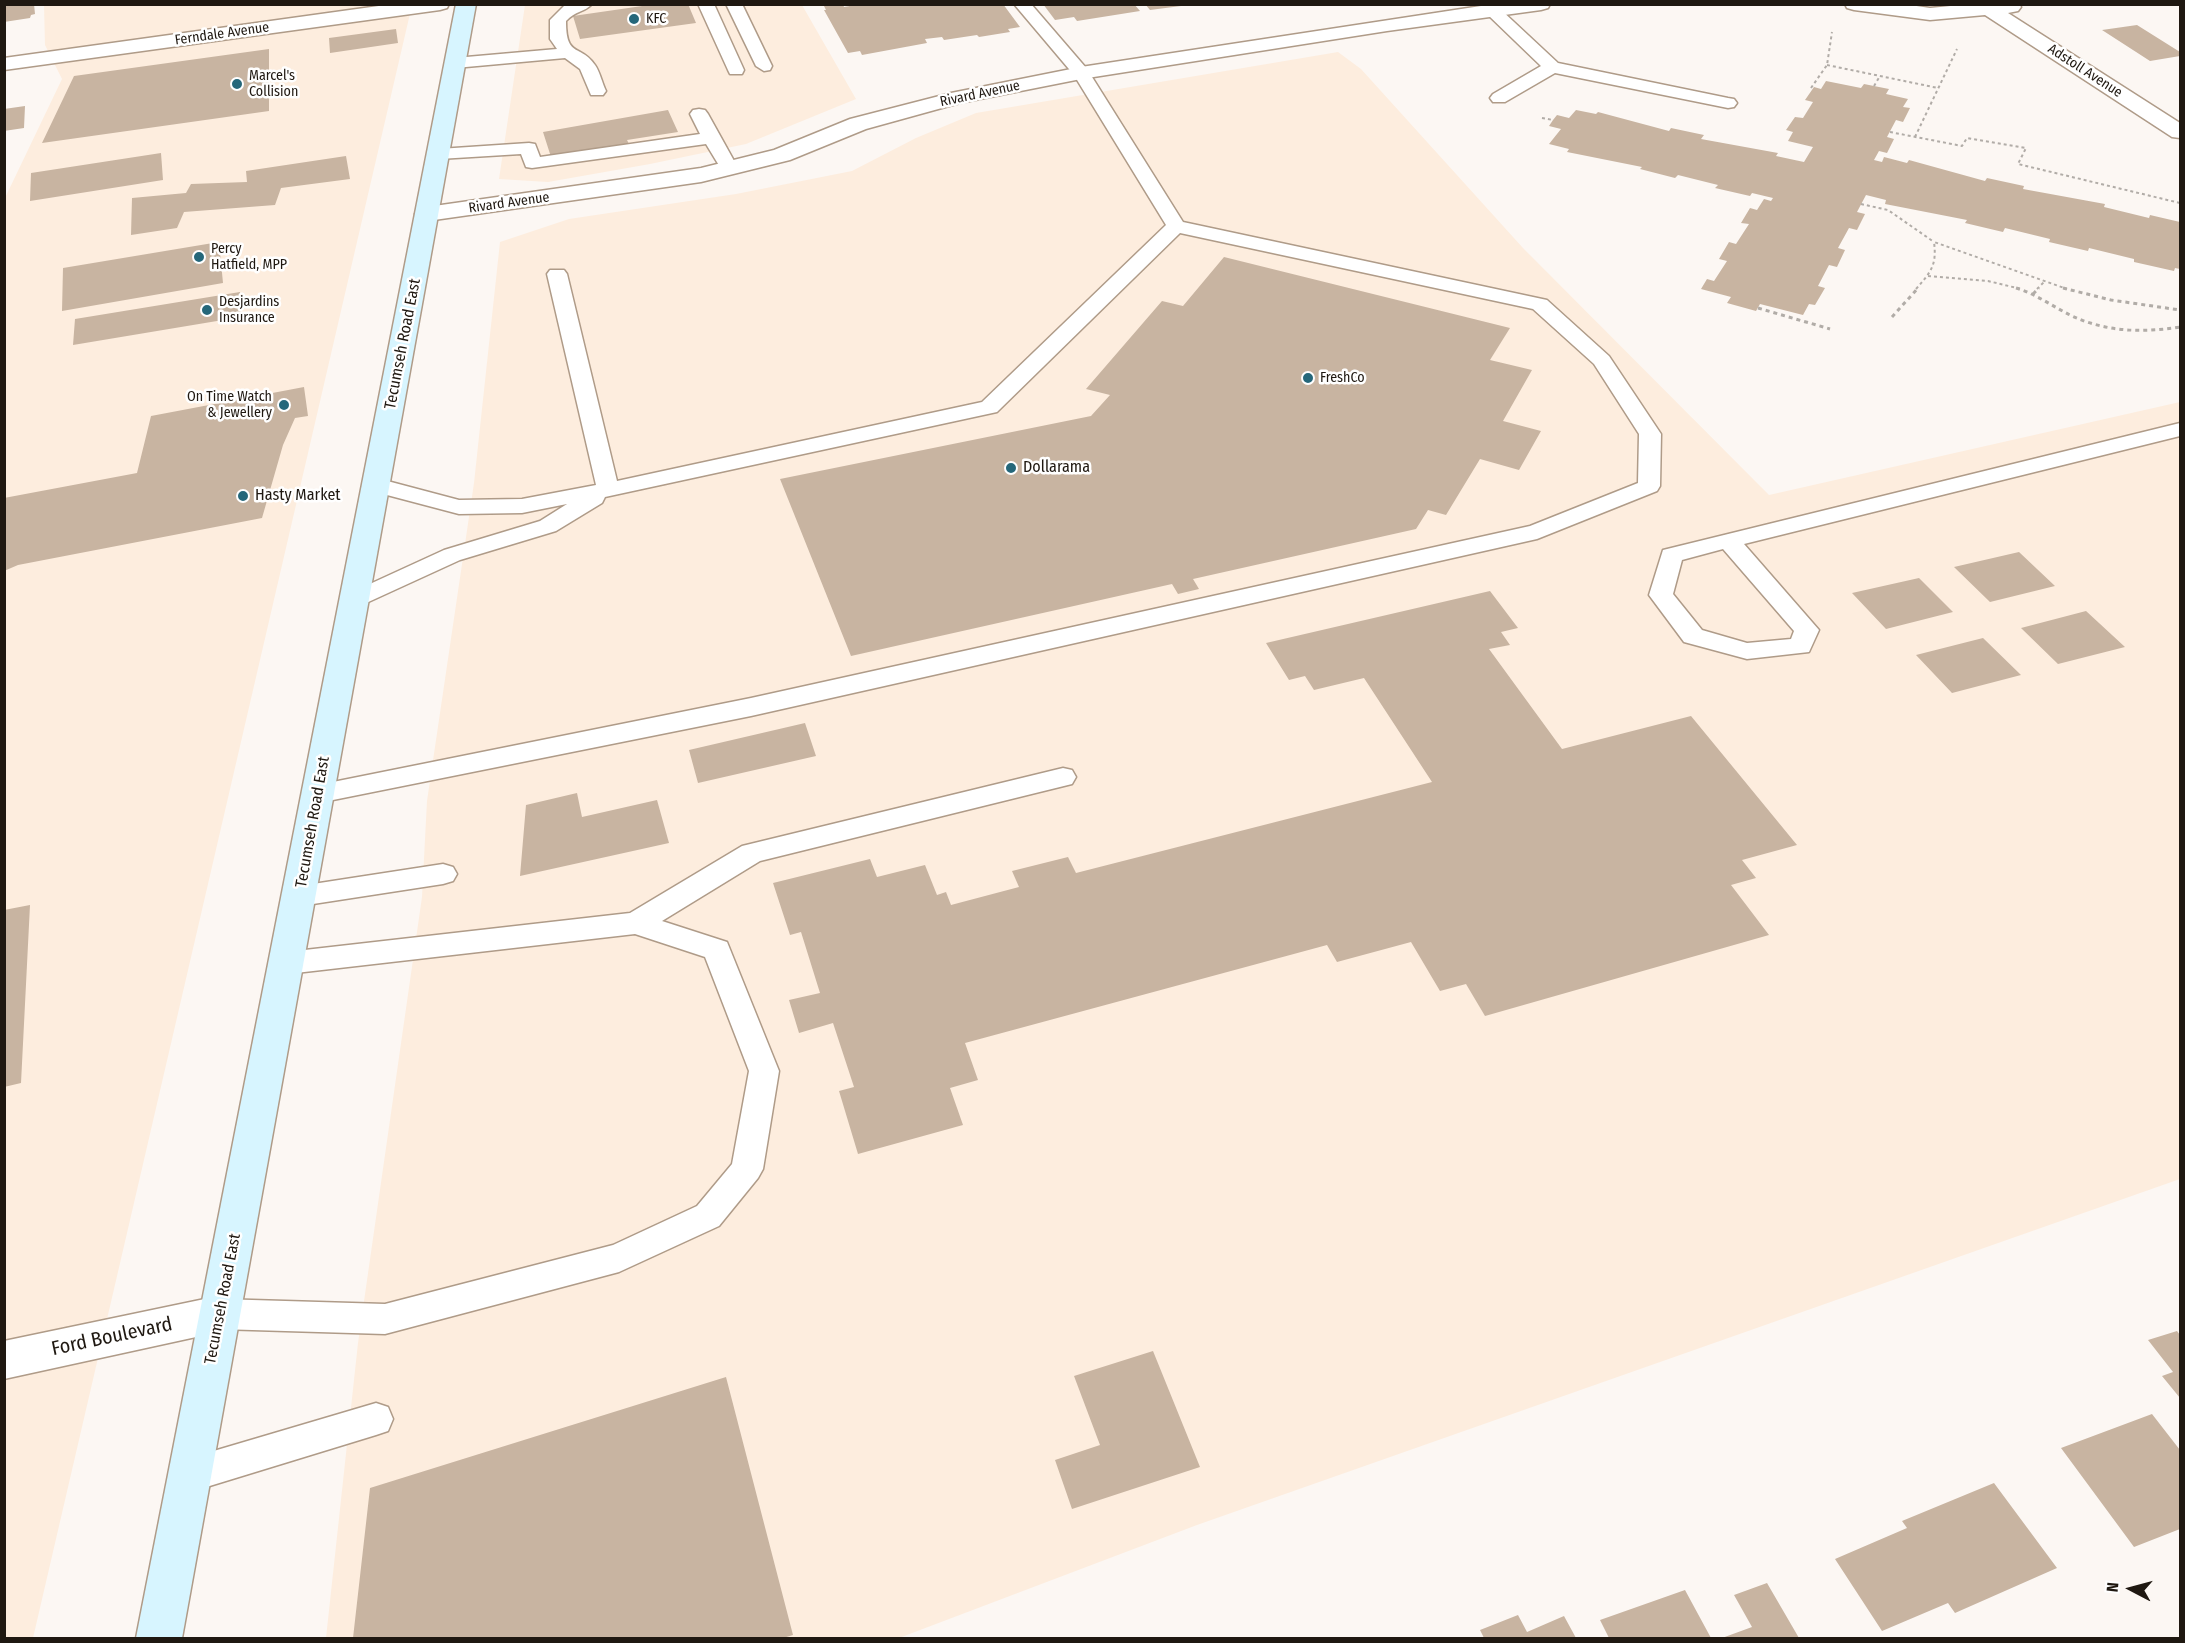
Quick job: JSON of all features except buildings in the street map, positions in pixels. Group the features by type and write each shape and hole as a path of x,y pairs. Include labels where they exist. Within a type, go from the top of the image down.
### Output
{"main road":[{"name":"Tecumseh Road East","path":"159,1638 466,4"}],"street":[{"name":"Ferndale Avenue","path":"4,64 440,4"},
{"name":"Rivard Avenue","path":"427,214 701,175 782,155 858,124 958,97 1081,73 1541,4"},
{"path":"1854,4 1930,14 1990,10 2024,4"},
{"name":"Adstoll Avenue","path":"1990,10 2181,132"},
{"name":"Ford Boulevard","path":"4,1360 219,1314"}],"lane":[{"path":"585,4 568,9 558,20 558,39 568,53 587,66 597,91"},
{"path":"706,4 736,70"},
{"path":"734,4 764,66"},
{"path":"318,795 751,707 1537,532 1650,486 1650,434 1602,360 1540,304 1176,226 1081,73 1022,4"},
{"path":"1493,11 1552,67 1728,103"},
{"path":"455,63 568,53"},
{"path":"1499,98 1552,67"},
{"path":"699,114 729,168"},
{"path":"439,154 529,148 532,164 711,138"},
{"path":"602,155 608,189"},
{"path":"376,485 459,507 522,506 608,490 989,407 1176,226"},
{"path":"557,274 608,490"},
{"path":"1728,540 1807,630 1800,646 1747,651 1693,636 1661,595 1671,555 1728,540 2181,430"},
{"path":"356,599 453,555 548,526 608,490"},
{"path":"287,963 636,923 752,853 1063,777"},
{"path":"300,896 444,874"},
{"path":"219,1314 385,1319 619,1258 708,1216 747,1169 764,1071 717,950 636,923"},
{"path":"190,1475 376,1419"}],"path":[{"path":"1811,88 1827,65 1833,22"},
{"path":"1915,137 1958,45"},
{"path":"1827,65 1938,88"},
{"path":"1874,86 1880,76"},
{"path":"1890,132 1962,146 1967,138 2026,148 2018,164 2181,203"},
{"path":"1862,204 1888,210 1934,242 2044,282 2111,300 2181,310"},
{"path":"1892,316 1928,276 1936,260 1934,242"},
{"path":"1928,276 1989,280 2033,294 2094,325 2117,330 2144,332 2181,327"},
{"path":"2033,294 2044,282"},
{"path":"1758,308 1830,329"}],"shaded area":[{"path":"44,5 412,5 33,1638 4,1638 4,200 62,79 45,45"},
{"path":"525,5 802,5 856,99 746,144 548,182 499,179"},
{"path":"1338,52 1361,69 1523,248 1769,495 2180,402 2180,1179 1197,1525 899,1638 326,1638 358,1343 422,897 427,801 474,483 500,242 569,219 736,194 852,171 916,138 976,113"}],"place":[{"name":"KFC","path":"634,19"},
{"name":"Marcel's Collision","path":"237,84"},
{"name":"Percy Hatfield, MPP","path":"199,257"},
{"name":"Desjardins Insurance","path":"207,310"},
{"name":"FreshCo","path":"1308,378"},
{"name":"On Time Watch & Jewellery","path":"284,405"},
{"name":"Dollarama","path":"1011,468"},
{"name":"Hasty Market","path":"243,496"}]}
